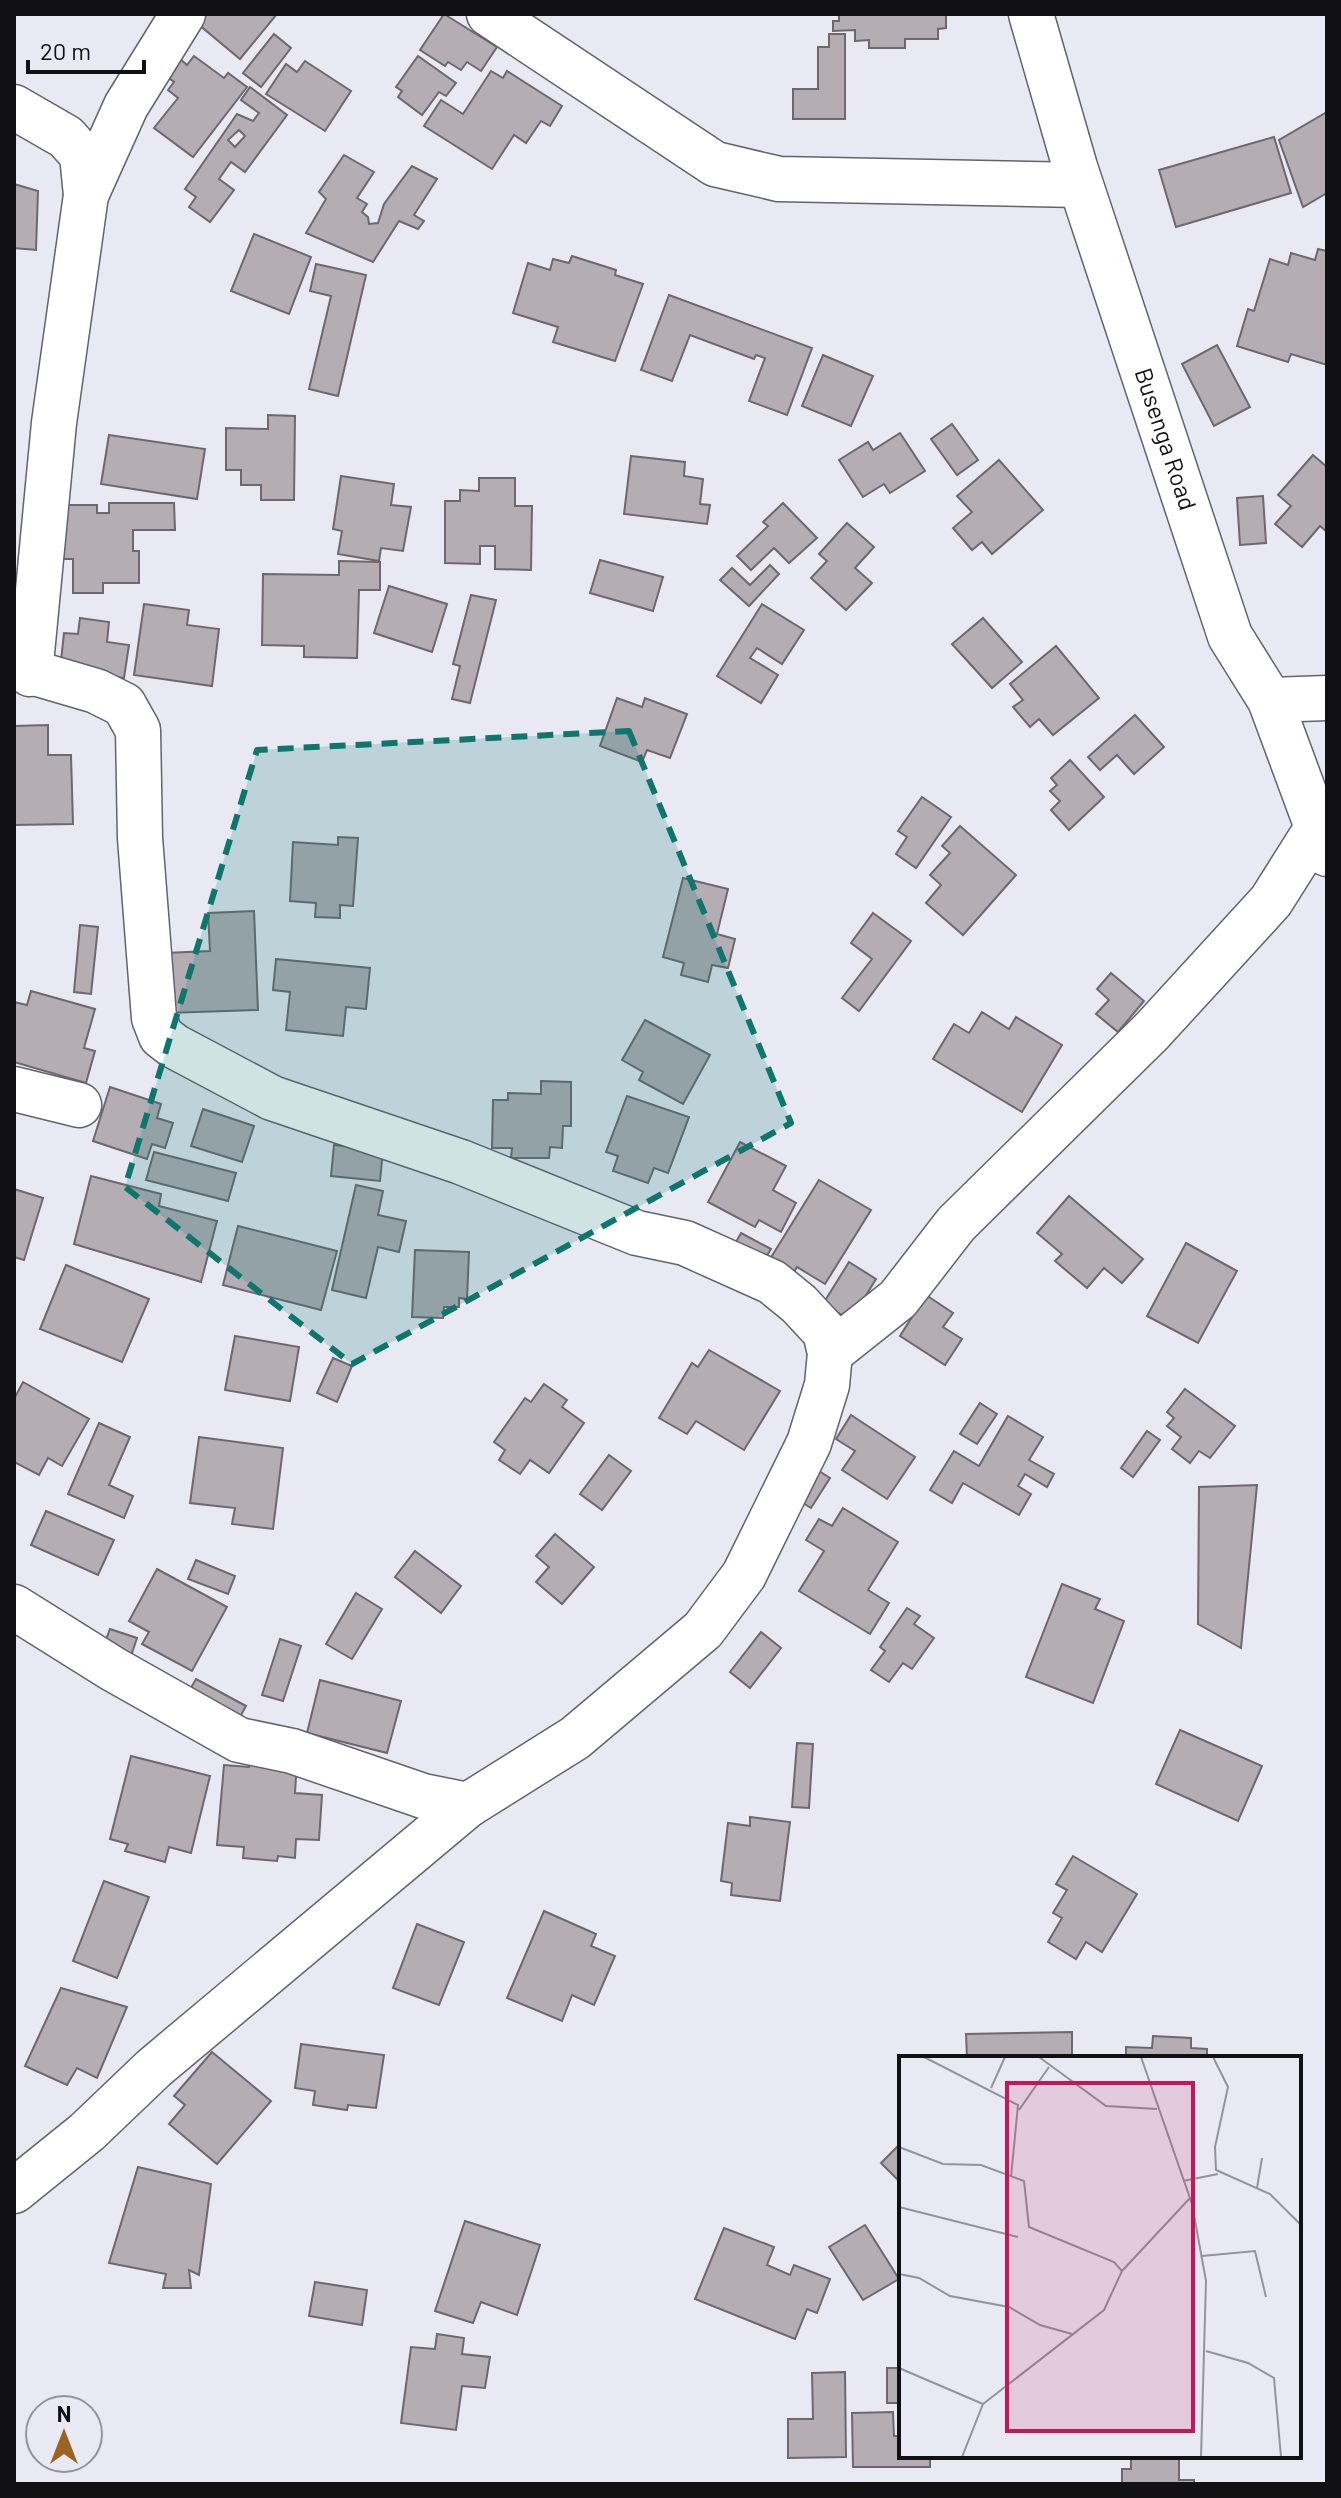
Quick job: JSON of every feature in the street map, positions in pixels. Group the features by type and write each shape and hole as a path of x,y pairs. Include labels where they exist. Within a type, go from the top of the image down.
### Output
{"street":[{"path":"86,195 126,106 183,14"},
{"path":"489,14 715,164 779,179 1080,185"},
{"name":"Busenga Road","path":"1031,14 1080,185 1230,636 1270,700 1322,841"},
{"path":"14,107 66,137 82,155 86,195 22,670 96,691 124,705 138,730 140,838 154,1018 161,1036 272,1098 461,1162 637,1233 685,1243 772,1282 799,1304 825,1332 830,1353 827,1385 809,1443 744,1575 703,1630 575,1738 468,1805 166,2057 87,2132 14,2191"},
{"path":"1270,700 1327,698"},
{"path":"830,1353 898,1299 956,1224 1180,1000 1322,841"},
{"path":"14,1089 79,1105"},
{"path":"14,1607 113,1669 239,1740 292,1751 423,1796 468,1805"}],"highlighted area":[{"path":"629,731 791,1123 352,1364 125,1187 257,750"}],"building":[{"path":"200,14 277,14 240,59 198,24"},
{"path":"444,14 497,47 481,71 467,62 461,70 448,62 445,66 420,50"},
{"path":"839,14 946,14 946,28 938,29 938,39 905,39 905,48 869,48 869,40 855,41 855,30 833,31 833,21 839,21"},
{"path":"274,34 291,48 261,87 243,73"},
{"path":"829,34 845,34 845,119 793,119 793,89 818,89 818,47 829,47"},
{"path":"194,56 224,78 228,73 247,87 193,157 154,128 178,98 168,90 174,82 165,75 178,57 187,65"},
{"path":"418,56 456,83 446,96 439,92 422,115 398,97 402,91 396,87"},
{"path":"305,61 351,91 325,131 266,94 286,64 297,72"},
{"path":"491,71 503,78 507,71 562,106 550,126 541,121 526,143 514,135 492,169 424,126 441,100 463,114"},
{"path":"250,87 287,115 245,172 231,162 219,179 234,190 210,222 189,207 196,197 185,189 237,114 253,121 259,113 241,100","holes":["239,130 245,136 235,147 228,140"]},
{"path":"1327,112 1327,193 1303,207 1279,140"},
{"path":"1274,137 1291,193 1176,227 1159,170"},
{"path":"344,155 374,172 357,198 367,204 362,212 368,217 369,224 378,223 384,204 412,166 437,179 414,215 424,221 418,229 399,221 373,262 306,233 326,199 319,192"},
{"path":"14,184 38,191 36,250 14,248"},
{"path":"254,234 311,257 289,314 231,291"},
{"path":"1318,249 1327,251 1327,365 1291,354 1288,362 1237,346 1248,309 1254,311 1270,259 1288,265 1291,253 1315,260"},
{"path":"572,256 616,270 615,275 643,284 615,361 553,342 558,327 513,313 528,263 550,270 553,259 569,263"},
{"path":"316,264 366,275 338,396 309,389 331,296 310,291"},
{"path":"669,295 812,348 787,415 749,401 765,358 756,355 754,359 690,335 672,381 641,370"},
{"path":"1217,345 1250,407 1214,426 1182,364"},
{"path":"823,355 873,376 851,426 802,406"},
{"path":"268,415 295,416 294,500 261,500 261,485 241,485 241,470 226,470 226,428 268,429"},
{"path":"952,424 978,460 957,475 931,439"},
{"path":"900,433 925,471 890,493 884,484 863,497 839,460 868,442 873,450"},
{"path":"109,435 205,449 197,499 101,484"},
{"path":"1313,455 1327,467 1327,532 1320,526 1302,547 1275,524 1291,506 1278,495"},
{"path":"631,456 685,462 684,476 703,479 700,504 710,505 707,524 624,514"},
{"path":"999,460 1043,510 992,554 982,542 972,550 953,528 972,512 957,496"},
{"path":"341,476 394,484 391,505 411,507 403,551 381,548 379,561 338,554 342,531 333,529"},
{"path":"479,478 515,478 515,506 532,506 531,570 495,569 495,546 480,546 480,564 445,563 445,501 460,501 460,490 479,491"},
{"path":"1263,496 1266,543 1240,545 1237,498"},
{"path":"109,503 174,503 175,530 133,530 133,551 139,551 139,583 103,583 103,593 73,593 73,559 53,559 53,505 97,505 97,513 109,513"},
{"path":"783,503 817,538 789,563 774,548 751,570 737,556 768,526 763,522"},
{"path":"847,523 874,547 855,568 872,583 846,610 811,578 827,561 819,554"},
{"path":"600,560 663,577 653,611 590,593"},
{"path":"339,561 380,562 380,590 359,590 357,658 304,657 304,646 262,645 263,574 339,575"},
{"path":"770,565 779,574 749,606 720,580 732,568 750,585"},
{"path":"389,586 447,604 432,652 374,633"},
{"path":"471,595 496,600 470,703 452,699 460,666 453,664"},
{"path":"144,604 189,610 187,625 219,629 212,686 134,675"},
{"path":"762,604 804,630 782,664 757,648 750,658 778,675 761,703 717,676"},
{"path":"80,618 109,622 107,642 129,645 124,678 60,670 64,633 78,634"},
{"path":"983,618 1022,662 992,688 952,644"},
{"path":"1056,646 1099,698 1053,735 1039,719 1030,727 1013,707 1023,700 1010,684"},
{"path":"617,698 642,707 645,698 687,714 670,758 647,750 642,762 600,746"},
{"path":"1135,715 1164,747 1134,774 1117,755 1100,770 1088,757"},
{"path":"48,725 48,755 71,755 73,824 14,825 14,726"},
{"path":"1070,760 1104,797 1069,830 1051,810 1060,801 1050,791 1057,785 1051,778"},
{"path":"922,797 951,817 916,868 896,854 907,837 898,831"},
{"path":"960,826 1016,875 963,935 926,903 941,885 930,875 950,853 942,846"},
{"path":"338,837 358,838 353,906 340,905 340,918 315,917 316,903 290,901 293,842 338,845"},
{"path":"683,878 728,889 717,934 735,939 728,968 712,965 708,982 681,975 684,963 663,957"},
{"path":"254,911 258,1010 167,1013 165,953 210,951 208,913"},
{"path":"873,913 911,941 859,1011 842,998 872,959 851,943"},
{"path":"80,925 98,927 91,994 74,992"},
{"path":"276,959 370,968 366,1009 346,1007 343,1036 286,1030 290,992 273,990"},
{"path":"1111,973 1144,1001 1118,1032 1096,1014 1109,1000 1097,989"},
{"path":"31,991 95,1009 84,1048 95,1051 86,1083 14,1062 14,1002 27,1005"},
{"path":"982,1012 1009,1029 1016,1017 1062,1045 1022,1112 933,1059 954,1024 969,1033"},
{"path":"645,1020 710,1055 683,1104 639,1080 643,1072 622,1060"},
{"path":"541,1081 571,1082 571,1126 563,1126 562,1148 550,1147 549,1158 511,1158 512,1148 492,1148 493,1100 508,1100 508,1093 541,1094"},
{"path":"110,1087 161,1104 157,1118 173,1123 165,1148 152,1144 147,1159 93,1141"},
{"path":"627,1096 689,1117 668,1173 654,1168 648,1183 613,1171 618,1156 606,1152"},
{"path":"203,1109 254,1126 242,1162 191,1146"},
{"path":"740,1142 786,1166 773,1190 796,1203 781,1232 759,1220 755,1227 708,1202"},
{"path":"334,1145 383,1150 380,1181 331,1176"},
{"path":"154,1152 236,1173 228,1201 146,1180"},
{"path":"91,1176 161,1194 159,1206 217,1221 201,1282 74,1244"},
{"path":"819,1180 871,1210 825,1284 797,1267 793,1274 770,1259"},
{"path":"356,1185 383,1191 378,1215 406,1221 399,1252 378,1247 366,1298 332,1290"},
{"path":"14,1189 43,1198 24,1260 14,1257"},
{"path":"1069,1196 1143,1259 1122,1283 1104,1268 1087,1288 1055,1261 1062,1254 1037,1233"},
{"path":"238,1226 337,1251 321,1310 223,1285"},
{"path":"741,1233 771,1249 757,1272 728,1256"},
{"path":"1186,1243 1237,1271 1198,1343 1147,1316"},
{"path":"415,1250 469,1252 467,1299 459,1298 459,1307 444,1307 443,1318 412,1317"},
{"path":"849,1262 876,1279 851,1320 823,1304"},
{"path":"66,1265 149,1299 122,1362 40,1329"},
{"path":"926,1295 953,1313 943,1327 962,1339 945,1365 900,1336"},
{"path":"235,1336 299,1347 290,1401 225,1390"},
{"path":"709,1350 780,1391 744,1450 696,1421 687,1434 659,1418 692,1363 698,1367"},
{"path":"333,1358 352,1366 337,1402 317,1393"},
{"path":"23,1382 89,1419 62,1466 48,1458 39,1475 14,1462 14,1399"},
{"path":"544,1384 567,1400 562,1407 584,1423 549,1473 530,1460 520,1474 499,1460 505,1450 494,1442 525,1398 531,1402"},
{"path":"1185,1389 1235,1426 1210,1458 1199,1451 1190,1463 1172,1449 1181,1437 1167,1426 1174,1418 1167,1412"},
{"path":"980,1403 997,1414 977,1444 960,1434"},
{"path":"851,1415 915,1457 887,1499 842,1470 855,1451 836,1439"},
{"path":"1008,1416 1043,1437 1029,1460 1054,1474 1047,1487 1025,1474 1018,1486 1031,1494 1019,1515 963,1483 952,1503 930,1490 954,1451 979,1466"},
{"path":"99,1423 130,1437 109,1485 133,1496 124,1518 68,1494"},
{"path":"1147,1431 1160,1440 1133,1477 1121,1468"},
{"path":"199,1437 283,1448 273,1529 232,1524 235,1508 190,1503"},
{"path":"609,1455 631,1471 602,1510 580,1494"},
{"path":"808,1464 830,1478 811,1508 788,1494"},
{"path":"1257,1485 1241,1648 1198,1624 1199,1487"},
{"path":"843,1508 898,1542 868,1590 889,1603 870,1634 799,1591 824,1551 806,1540 819,1519 832,1526"},
{"path":"46,1511 114,1540 98,1575 31,1545"},
{"path":"555,1534 594,1567 562,1604 536,1582 549,1567 536,1556"},
{"path":"415,1551 461,1586 441,1613 395,1577"},
{"path":"196,1560 235,1576 228,1594 188,1579"},
{"path":"157,1569 227,1607 192,1671 142,1644 149,1632 129,1621"},
{"path":"1062,1584 1100,1599 1095,1609 1124,1621 1093,1703 1026,1677"},
{"path":"356,1593 382,1609 352,1659 326,1644"},
{"path":"907,1608 920,1616 914,1624 934,1638 912,1669 903,1663 889,1682 871,1670 885,1651 880,1647"},
{"path":"110,1629 137,1638 130,1659 102,1650"},
{"path":"761,1632 781,1648 750,1688 730,1672"},
{"path":"280,1639 301,1646 283,1701 262,1695"},
{"path":"196,1679 246,1706 232,1732 181,1705"},
{"path":"320,1680 401,1701 387,1753 307,1733"},
{"path":"1180,1730 1262,1766 1238,1821 1156,1784"},
{"path":"797,1743 813,1744 809,1808 792,1807"},
{"path":"131,1756 210,1776 191,1853 169,1847 165,1862 125,1851 128,1844 110,1839"},
{"path":"250,1758 297,1762 295,1793 322,1795 319,1840 296,1839 295,1858 278,1856 277,1861 243,1858 244,1847 217,1845 224,1765 249,1767"},
{"path":"750,1817 790,1822 780,1901 731,1895 732,1883 721,1881 728,1823 750,1826"},
{"path":"1073,1856 1137,1894 1102,1952 1086,1942 1076,1959 1048,1942 1062,1918 1053,1913 1067,1890 1056,1884"},
{"path":"104,1881 149,1897 117,1978 73,1961"},
{"path":"544,1911 596,1934 591,1946 615,1956 594,2005 572,1995 562,2021 507,1998"},
{"path":"417,1924 464,1942 439,2005 393,1988"},
{"path":"61,1988 127,2007 97,2078 77,2068 67,2085 25,2066"},
{"path":"1072,2032 1072,2056 967,2056 966,2034"},
{"path":"1153,2036 1191,2038 1191,2048 1207,2049 1207,2056 1126,2056 1126,2047 1152,2048"},
{"path":"301,2044 384,2055 376,2108 348,2105 347,2110 313,2105 315,2091 295,2088"},
{"path":"212,2052 271,2101 217,2164 169,2124 185,2105 174,2096"},
{"path":"899,2145 899,2181 881,2163"},
{"path":"138,2167 211,2184 199,2275 189,2270 191,2288 163,2288 166,2274 109,2263"},
{"path":"465,2221 540,2245 517,2315 481,2302 473,2323 435,2311"},
{"path":"865,2225 899,2279 863,2300 829,2247"},
{"path":"724,2228 774,2247 767,2265 790,2275 794,2265 830,2279 817,2313 807,2309 795,2339 695,2299"},
{"path":"315,2282 367,2290 362,2325 309,2316"},
{"path":"437,2334 464,2338 462,2354 490,2357 485,2388 462,2386 456,2430 401,2423 411,2347 435,2349"},
{"path":"887,2368 899,2368 899,2403 887,2403"},
{"path":"845,2372 846,2457 788,2458 788,2419 813,2419 812,2373"},
{"path":"893,2412 894,2436 899,2436 899,2458 930,2458 930,2467 853,2467 852,2413"},
{"path":"1131,2458 1179,2458 1179,2480 1194,2480 1194,2484 1122,2484 1122,2469 1131,2469"}]}
